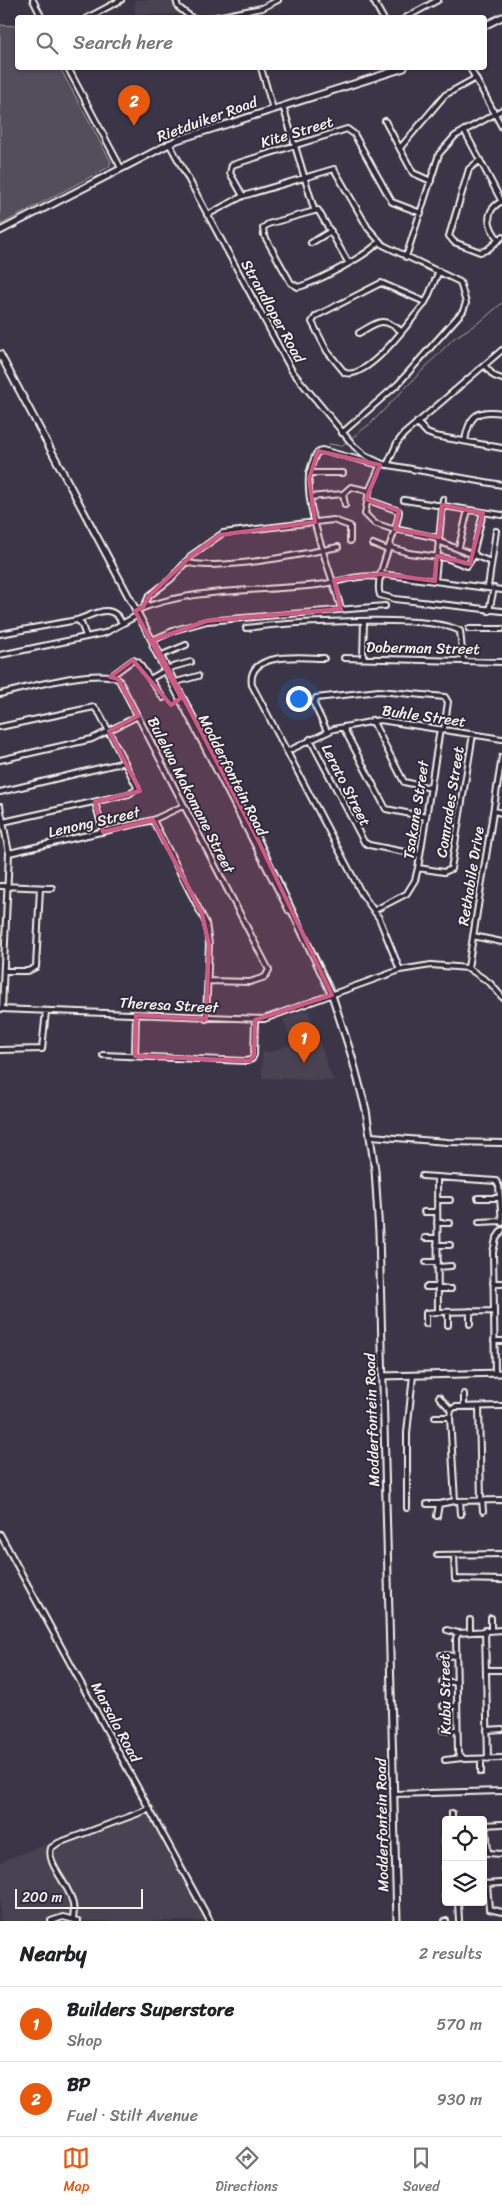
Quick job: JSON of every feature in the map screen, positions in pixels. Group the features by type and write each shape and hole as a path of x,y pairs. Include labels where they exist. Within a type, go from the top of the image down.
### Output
{"main road":[{"path":"487,24 502,17"},
{"name":"Rietduiker Road","path":"0,231 169,143 398,70"},
{"name":"Modderfontein Road","path":"0,354 167,669 295,921 302,931"},
{"name":"Modderfontein Road","path":"145,628 176,682 258,840 332,994 358,1079 370,1136 379,1233 397,1921"},
{"path":"382,1376 502,1373"}],"street":[{"path":"33,0 40,15"},
{"path":"93,15 121,0"},
{"path":"176,0 178,7 188,15"},
{"path":"227,15 266,7 278,0"},
{"path":"373,0 381,15"},
{"path":"424,0 427,6"},
{"path":"410,15 438,0"},
{"path":"69,70 120,168"},
{"path":"261,70 273,109"},
{"path":"471,70 502,127"},
{"path":"400,148 444,96 476,78"},
{"path":"283,106 314,209"},
{"path":"406,256 439,154 452,138 502,110"},
{"path":"385,121 414,174 431,181"},
{"name":"Kite Street","path":"242,196 230,172 231,166 343,130 351,131 392,202 421,213"},
{"path":"464,130 502,201 494,205 489,223 490,227 501,238 480,252 454,242 450,236 469,169 480,160"},
{"name":"Strandloper Road","path":"169,143 292,372 342,433 361,452 380,464 502,484"},
{"path":"207,215 242,196 331,169 335,170 368,228 379,242 387,248 460,282 466,305 463,311 398,384 342,433"},
{"path":"348,262 320,211 314,209 268,224 263,228 264,234 291,284 301,287 366,253 379,242"},
{"path":"311,243 331,231"},
{"path":"425,302 381,283 316,316 312,322 332,358 347,374 372,364 425,302 439,271"},
{"path":"359,333 383,321 389,322 401,331"},
{"path":"387,465 398,440 502,350"},
{"path":"484,365 494,376 502,380"},
{"path":"465,441 469,424 476,415 487,411 502,413"},
{"path":"417,422 432,435 502,448"},
{"path":"340,609 310,497 310,473 316,454 322,450 380,464 369,491 366,517 374,523 438,540 491,562"},
{"path":"310,473 343,473"},
{"path":"310,497 343,494 351,487 369,491"},
{"path":"343,494 345,505"},
{"path":"435,581 443,499"},
{"path":"368,500 399,510 378,592 382,596 489,611 502,611"},
{"path":"404,500 502,516"},
{"path":"459,548 468,510"},
{"path":"373,544 437,557 467,566 474,554 483,513"},
{"path":"0,655 105,633 137,613 144,607 149,596 171,579 196,551 223,533 338,521 349,524 350,541"},
{"path":"488,588 496,531"},
{"path":"185,562 218,564 338,547"},
{"path":"144,607 184,597 334,582 359,575 382,575 502,590"},
{"path":"489,611 494,588"},
{"path":"153,640 175,630 207,621 385,606"},
{"path":"0,634 77,620 101,612 113,611 118,614 122,623"},
{"path":"77,620 81,623 86,636"},
{"path":"362,658 364,622"},
{"path":"246,628 291,623 400,622 456,629 461,634 463,660"},
{"path":"469,629 502,629"},
{"path":"162,656 186,645"},
{"path":"324,658 274,659 258,666 252,677 254,689 362,894 375,910 400,970"},
{"name":"Doberman Street","path":"344,658 502,662"},
{"path":"0,694 82,676 110,676 133,660 138,662 163,698"},
{"path":"150,678 167,669 191,662"},
{"name":"Bulelwa Makomane Street","path":"110,676 119,680 182,806 269,970 265,977 250,982 208,981"},
{"path":"176,682 198,676"},
{"name":"Tsakane Street","path":"327,732 314,704 316,698 379,691 445,696 448,702 415,880 407,894 375,910"},
{"path":"0,727 90,707 98,710 136,784 136,790 129,794 4,822"},
{"path":"0,760 86,741 138,716"},
{"path":"372,720 404,782 431,788"},
{"name":"Buhle Street","path":"288,751 327,732 372,720 390,720 502,739"},
{"path":"343,727 386,809 426,817"},
{"name":"Comrades Street","path":"418,868 444,872 451,868 473,734"},
{"name":"Lerato Street","path":"310,739 366,844 420,855"},
{"name":"Rethabile Drive","path":"468,968 502,757"},
{"path":"0,792 125,762"},
{"path":"95,802 103,832"},
{"path":"0,806 9,853 1,1009"},
{"name":"Lenong Street","path":"9,853 153,820 182,806"},
{"path":"494,811 502,813"},
{"path":"153,820 206,923 209,944 206,1018"},
{"path":"0,886 52,888"},
{"path":"4,971 28,971 36,967 40,888"},
{"path":"0,920 7,920"},
{"path":"473,936 502,942"},
{"name":"Theresa Street","path":"1,1009 255,1020 273,1017 400,970 432,965 468,968"},
{"path":"468,968 490,983 502,997"},
{"path":"0,1050 42,1049 46,1011"},
{"path":"135,1056 136,1015"},
{"path":"102,1055 250,1061 254,1055 255,1020"},
{"path":"370,1136 447,1142 502,1143"},
{"path":"422,1176 496,1181 500,1186 502,1222 479,1222"},
{"path":"437,1177 438,1312"},
{"path":"478,1198 500,1198"},
{"path":"437,1200 450,1200"},
{"path":"424,1212 437,1212"},
{"path":"437,1223 450,1223"},
{"path":"495,1374 493,1311 494,1246 502,1230"},
{"path":"425,1238 437,1238"},
{"path":"438,1245 450,1245"},
{"path":"426,1262 451,1266"},
{"path":"493,1283 502,1283"},
{"path":"426,1287 451,1289"},
{"path":"470,1311 470,1324"},
{"path":"426,1324 426,1313 493,1311"},
{"path":"448,1312 448,1325"},
{"path":"494,1341 502,1341"},
{"path":"407,1508 407,1433 413,1375"},
{"path":"464,1394 464,1406"},
{"path":"439,1397 451,1410"},
{"path":"455,1501 451,1410 454,1407 464,1406 502,1406"},
{"path":"480,1407 482,1511"},
{"path":"436,1417 450,1417"},
{"path":"427,1504 455,1501 502,1500"},
{"path":"460,1501 461,1514"},
{"path":"437,1516 439,1504"},
{"name":"Marsala Road","path":"0,1534 210,1921"},
{"path":"437,1555 502,1554"},
{"path":"454,1555 455,1579 502,1580"},
{"path":"491,1618 492,1630"},
{"path":"470,1620 470,1630"},
{"path":"447,1630 458,1632"},
{"path":"485,1630 488,1759"},
{"name":"Kubu Street","path":"462,1758 458,1751 457,1730 456,1656 458,1632 502,1630"},
{"path":"441,1655 456,1656"},
{"path":"486,1670 502,1670"},
{"path":"442,1682 457,1682"},
{"path":"443,1706 457,1706"},
{"path":"487,1730 502,1729"},
{"path":"443,1730 457,1730"},
{"path":"445,1760 502,1758"},
{"path":"481,1759 482,1772"},
{"path":"394,1794 502,1791"},
{"path":"51,1921 62,1917 76,1920 75,1903 51,1858 51,1848 58,1843 150,1809"},
{"path":"487,1825 502,1824"},
{"path":"487,1844 488,1853 502,1854"},
{"path":"487,1884 502,1883"},
{"path":"487,1896 489,1909 502,1912"},
{"path":"458,1906 458,1921"}],"highlighted area":[{"path":"318,451 380,465 366,499 399,511 395,529 439,537 442,505 483,513 470,564 437,556 435,581 382,574 334,580 341,609 207,621 153,640 258,840 332,995 255,1020 254,1055 250,1061 135,1056 136,1015 206,1019 209,944 202,914 153,820 103,832 95,802 140,791 109,731 138,716 118,679 110,677 133,660 171,705 181,698 135,611 143,607 149,596 192,555 220,535 315,522 309,479"}],"shaded area":[{"path":"135,0 175,0 176,7 186,14 135,15"},
{"path":"0,25 15,26 15,70 61,70 111,162 109,167 0,225"},
{"path":"306,1010 309,1012 333,1081 262,1078 262,1052 271,1052 292,1044 283,1019"},
{"path":"153,1803 214,1921 0,1921 0,1862"}],"waterway":[{"path":"329,444 341,446 371,423 454,338 481,321 502,303"}],"place":[{"name":"BP","path":"134,126"},
{"name":"Builders Superstore","path":"304,1063"}]}
